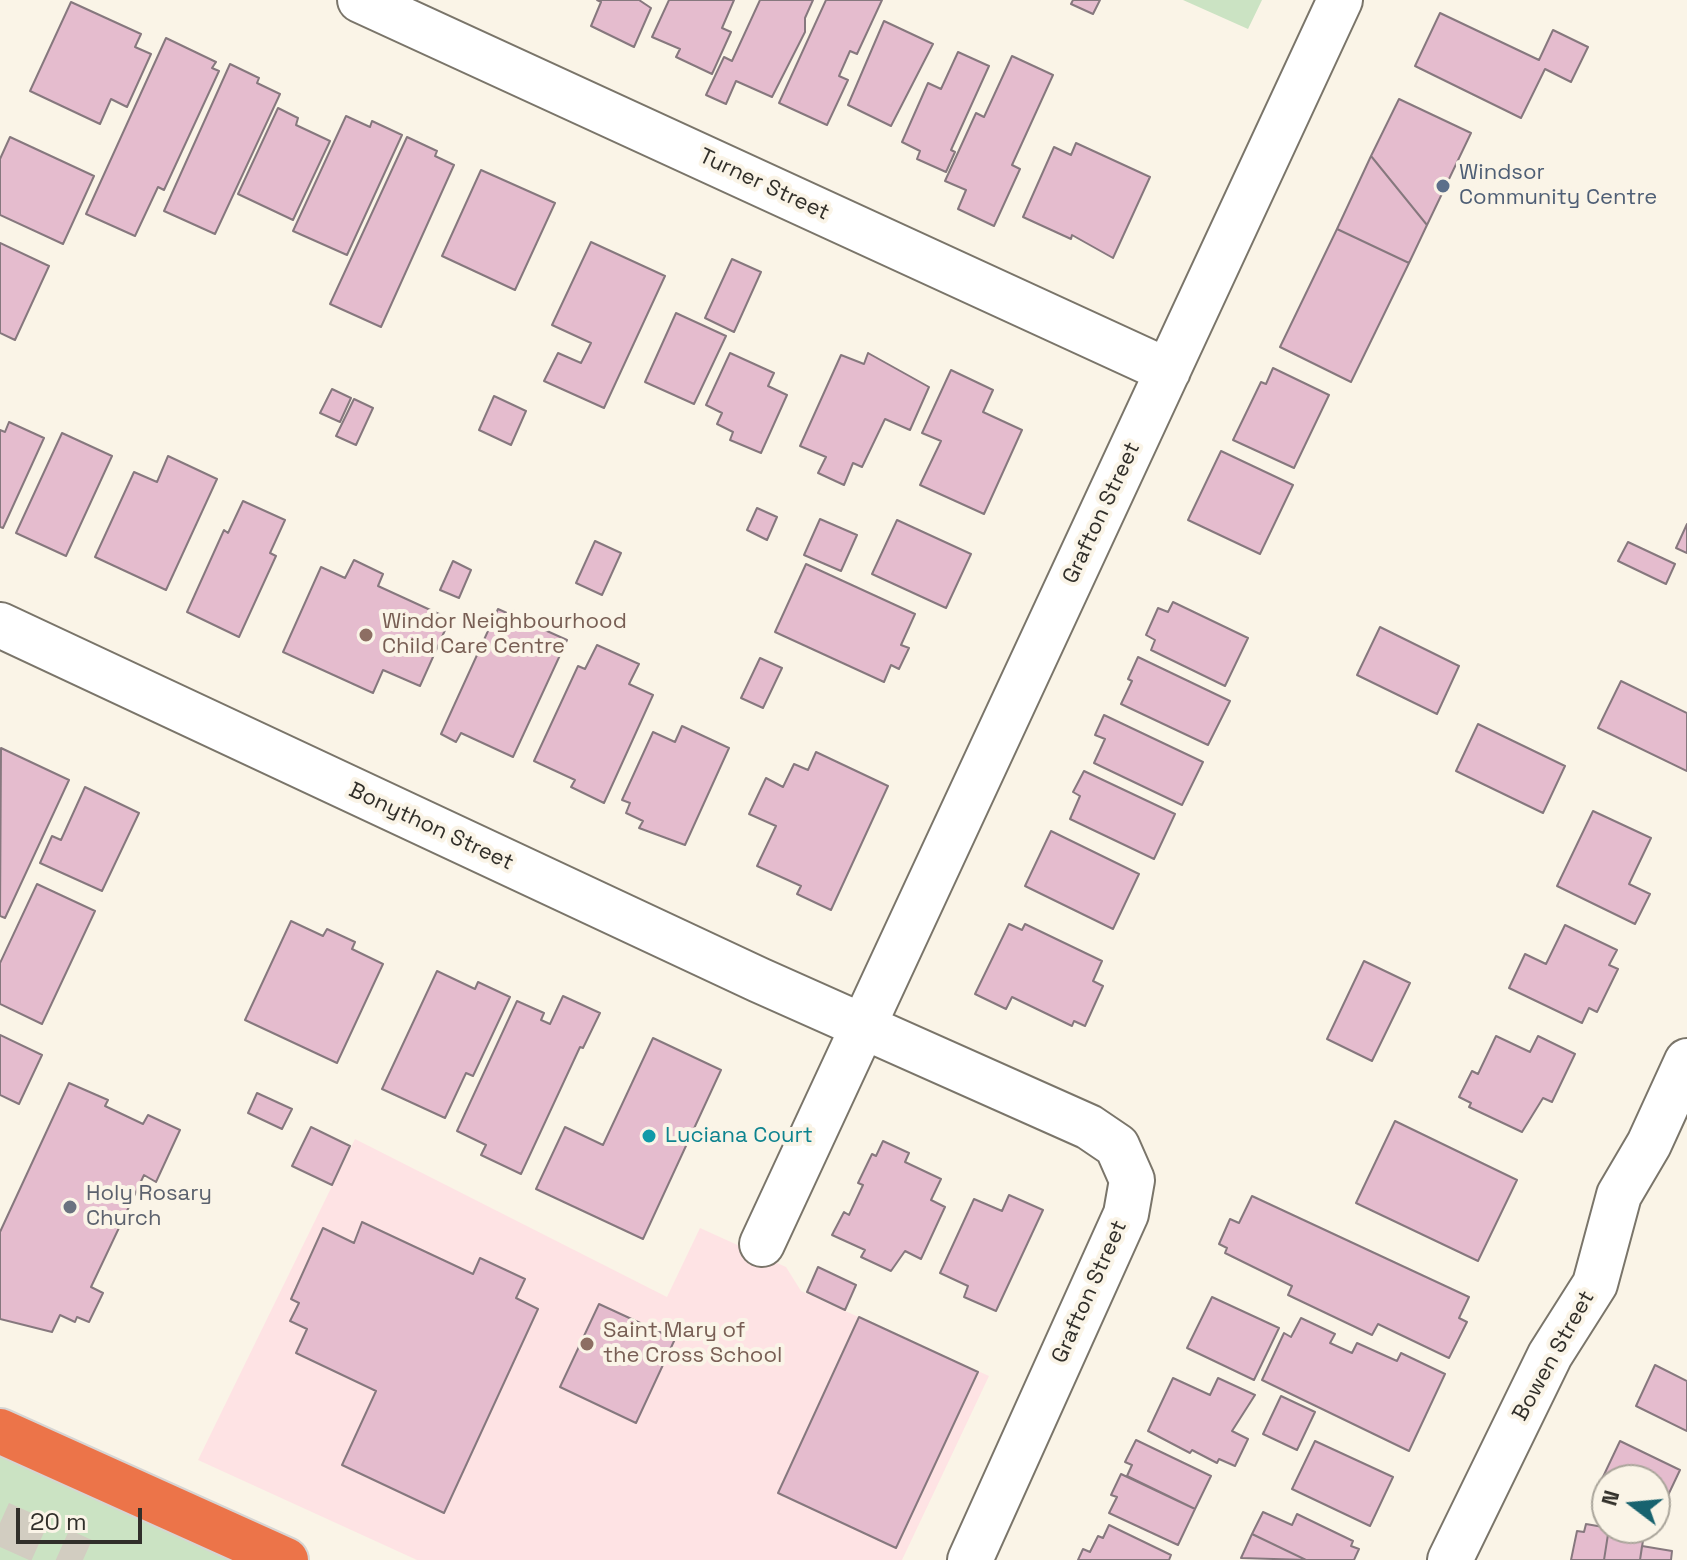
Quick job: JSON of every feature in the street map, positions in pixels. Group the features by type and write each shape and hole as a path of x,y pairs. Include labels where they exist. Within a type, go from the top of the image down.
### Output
{"highway":[{"path":"0,1431 286,1560"}],"street":[{"name":"Turner Street","path":"360,0 1168,371"},
{"name":"Grafton Street","path":"762,1244 1340,0"},
{"name":"Bonython Street","path":"0,625 864,1026"},
{"name":"Grafton Street","path":"864,1026 1089,1127 1117,1146 1132,1180 1126,1214 970,1560"},
{"name":"Bowen Street","path":"1450,1560 1550,1355 1595,1284 1619,1195 1649,1144 1687,1061"}],"shaded area":[{"name":"Saint Mary of the Cross School","path":"355,1139 667,1297 700,1228 786,1267 801,1291 989,1376 902,1560 417,1560 198,1460"}],"green space":[{"path":"1183,0 1262,0 1248,29"},
{"path":"0,1454 229,1560 0,1560"}],"building":[{"path":"597,0 639,0 651,8 634,47 591,26 601,2"},
{"path":"669,0 734,0 722,28 731,32 712,74 676,57 680,49 652,37"},
{"path":"760,0 813,0 805,18 805,32 772,97 736,81 726,104 706,95 724,57 732,61"},
{"path":"826,0 882,0 857,54 850,51 839,76 848,80 827,125 779,103"},
{"path":"1073,0 1100,0 1093,14 1071,4"},
{"path":"71,2 141,34 135,47 151,54 127,107 111,99 100,124 30,91"},
{"path":"1440,13 1539,60 1553,30 1588,47 1571,82 1545,69 1521,118 1415,66"},
{"path":"884,21 933,44 891,126 848,105"},
{"path":"166,38 216,62 212,68 219,71 164,190 158,187 135,236 86,214"},
{"path":"958,52 989,66 951,150 955,152 946,172 917,159 920,151 902,142 928,83 941,89"},
{"path":"1012,56 1053,75 1012,165 1020,169 994,226 958,209 966,190 945,181 976,113 984,117"},
{"path":"230,64 259,78 257,83 280,94 215,234 164,211"},
{"path":"1399,99 1471,133 1427,225 1371,156"},
{"path":"278,108 298,118 296,125 330,141 293,220 238,194"},
{"path":"346,116 370,127 372,121 402,135 347,255 293,231"},
{"path":"10,137 94,176 63,244 0,215 0,159"},
{"path":"407,137 437,151 435,156 454,165 381,327 330,304"},
{"path":"1076,143 1150,177 1113,258 1072,235 1071,239 1023,217 1054,147 1071,155"},
{"path":"1371,156 1427,225 1409,263 1337,229"},
{"path":"481,170 555,203 515,290 442,256"},
{"path":"1337,229 1409,263 1351,382 1280,347"},
{"path":"591,242 665,276 604,408 544,381 558,353 581,363 591,343 552,325"},
{"path":"0,243 49,266 15,340 0,333"},
{"path":"732,259 761,272 734,332 705,318"},
{"path":"676,313 726,336 694,404 645,382"},
{"path":"730,353 774,373 768,386 787,395 761,453 730,440 733,432 717,424 722,413 706,405"},
{"path":"868,353 929,387 910,430 885,419 862,467 853,463 844,485 818,473 826,457 800,446 841,355 864,364"},
{"path":"1273,368 1329,395 1294,468 1233,440 1261,382 1266,384"},
{"path":"951,370 993,390 983,412 1022,430 984,514 920,485 941,441 922,433"},
{"path":"332,389 351,398 340,422 320,413"},
{"path":"494,396 526,411 511,445 479,430"},
{"path":"354,399 373,408 356,445 336,436"},
{"path":"9,422 44,438 3,528 0,527 0,430 5,432"},
{"path":"62,433 112,456 66,556 16,533"},
{"path":"1221,451 1293,485 1260,554 1188,520"},
{"path":"168,456 217,479 166,590 95,557 134,472 157,482"},
{"path":"243,501 285,520 270,553 276,556 239,637 187,612 224,530 228,533"},
{"path":"757,508 777,517 767,540 747,530"},
{"path":"820,519 857,535 841,571 804,555"},
{"path":"897,520 971,554 946,608 872,574"},
{"path":"1687,524 1687,553 1676,548"},
{"path":"595,541 621,553 602,595 576,583"},
{"path":"1628,542 1675,564 1666,584 1618,561"},
{"name":"Windor Neighbourhood Child Care Centre","path":"354,560 383,574 378,586 450,619 420,686 383,670 373,693 283,652 321,567 345,578"},
{"path":"453,561 471,570 459,598 440,590"},
{"path":"806,564 915,614 901,645 909,648 899,669 891,665 884,682 775,632"},
{"path":"1173,602 1248,638 1225,686 1151,650 1155,640 1146,635 1158,608 1168,612"},
{"path":"498,609 567,640 513,757 461,733 456,742 441,734"},
{"path":"1380,627 1459,666 1437,714 1357,675"},
{"path":"597,645 639,664 629,684 653,695 604,803 571,787 575,780 534,761 578,666 585,669"},
{"path":"1138,657 1230,701 1208,745 1121,704 1132,681 1128,679"},
{"path":"760,658 782,668 763,708 741,698"},
{"path":"1621,681 1687,713 1687,771 1598,728"},
{"path":"1104,715 1203,762 1182,805 1094,763 1105,739 1095,735"},
{"path":"1478,724 1565,766 1543,813 1456,771"},
{"path":"682,726 729,748 685,845 639,828 643,821 626,813 630,803 622,800 653,732 675,742"},
{"path":"1,748 69,780 5,918 0,916"},
{"path":"816,752 888,786 831,910 797,894 801,886 757,866 776,826 749,814 766,778 783,787 794,764 808,770"},
{"path":"1084,771 1175,814 1154,859 1070,819 1080,796 1073,792"},
{"path":"85,787 139,813 102,891 40,863 52,836 61,840"},
{"path":"1593,811 1651,838 1629,884 1650,894 1635,924 1557,886"},
{"path":"1051,831 1139,874 1113,929 1025,886"},
{"path":"37,884 95,911 42,1024 0,1004 0,963"},
{"path":"291,921 323,936 327,929 355,942 352,949 383,964 337,1063 245,1020"},
{"path":"1009,924 1022,930 1025,924 1102,961 1093,981 1103,986 1085,1026 1074,1021 1072,1026 1012,997 1006,1009 975,994"},
{"path":"1565,925 1617,950 1609,965 1618,969 1597,1012 1589,1008 1582,1023 1509,988 1525,954 1546,964"},
{"path":"1364,961 1410,983 1372,1061 1327,1039"},
{"path":"437,971 475,989 478,982 510,997 473,1076 466,1073 445,1118 382,1089"},
{"path":"563,996 600,1013 583,1048 580,1047 521,1174 481,1155 486,1145 457,1131 517,1001 544,1013 541,1020 550,1024"},
{"path":"0,1035 42,1055 19,1104 0,1095"},
{"path":"1496,1036 1530,1052 1538,1036 1575,1054 1552,1102 1543,1098 1522,1132 1469,1107 1471,1103 1459,1097 1472,1071 1478,1074"},
{"name":"Luciana Court","path":"653,1038 721,1070 643,1239 536,1189 565,1127 603,1145"},
{"name":"Holy Rosary Church","path":"69,1083 108,1100 105,1106 143,1124 148,1115 180,1130 156,1182 144,1175 91,1287 103,1293 89,1322 77,1317 75,1322 60,1315 52,1332 0,1319 0,1232"},
{"path":"257,1093 292,1109 282,1129 248,1113"},
{"path":"1395,1121 1517,1180 1478,1261 1356,1203"},
{"path":"311,1127 350,1146 332,1185 292,1166"},
{"path":"883,1141 909,1153 905,1162 941,1179 931,1200 945,1207 921,1259 905,1251 891,1271 861,1257 865,1250 832,1235 844,1212 849,1215 863,1185 858,1183 872,1154 876,1156"},
{"path":"1009,1195 1043,1210 996,1311 964,1297 968,1286 940,1273 974,1199 1002,1211"},
{"path":"1252,1196 1469,1297 1459,1318 1467,1322 1449,1358 1378,1324 1372,1335 1288,1295 1292,1286 1225,1253 1227,1248 1219,1244 1230,1219 1239,1223"},
{"path":"362,1222 473,1274 480,1258 525,1279 516,1298 538,1309 444,1513 342,1465 376,1391 296,1353 307,1329 290,1321 299,1303 291,1299 323,1228 354,1243"},
{"path":"818,1267 856,1285 845,1310 807,1292"},
{"path":"1212,1297 1279,1328 1254,1380 1187,1348"},
{"path":"599,1304 675,1339 636,1423 560,1387"},
{"path":"859,1317 978,1372 896,1548 778,1493"},
{"path":"1301,1318 1335,1334 1330,1343 1352,1353 1357,1343 1397,1361 1401,1353 1445,1374 1409,1451 1262,1380 1284,1333 1291,1337"},
{"path":"1655,1365 1687,1381 1687,1431 1636,1406"},
{"path":"1173,1378 1210,1395 1218,1378 1255,1395 1232,1431 1248,1439 1235,1466 1219,1459 1217,1463 1192,1450 1190,1453 1148,1431"},
{"path":"1281,1396 1315,1412 1297,1450 1263,1434"},
{"path":"1136,1440 1211,1476 1195,1509 1127,1476 1132,1465 1125,1462"},
{"path":"1315,1441 1393,1477 1370,1526 1292,1489"},
{"path":"1620,1441 1668,1464 1609,1464"},
{"path":"1671,1466 1680,1470 1671,1489"},
{"path":"1121,1474 1195,1509 1178,1545 1109,1513 1117,1497 1111,1495"},
{"path":"1263,1512 1292,1525 1297,1514 1353,1541 1351,1546 1359,1549 1354,1560 1306,1560 1252,1534"},
{"path":"1586,1524 1591,1525 1591,1544 1606,1544 1604,1560 1571,1560 1577,1531 1584,1532"},
{"path":"1109,1525 1171,1555 1169,1560 1078,1560 1083,1549 1090,1552 1098,1536 1103,1538"},
{"path":"1252,1534 1306,1560 1241,1558"},
{"path":"1606,1544 1642,1544 1640,1560 1604,1560"},
{"path":"1642,1546 1672,1551 1671,1560 1640,1560"}],"tunnel":[{"path":"0,1523 83,1560"}],"place":[{"name":"Windsor Community Centre","path":"1443,186"},
{"name":"Windor Neighbourhood Child Care Centre","path":"366,635"},
{"name":"Luciana Court","path":"649,1136"},
{"name":"Holy Rosary Church","path":"70,1207"},
{"name":"Saint Mary of the Cross School","path":"587,1344"}]}
